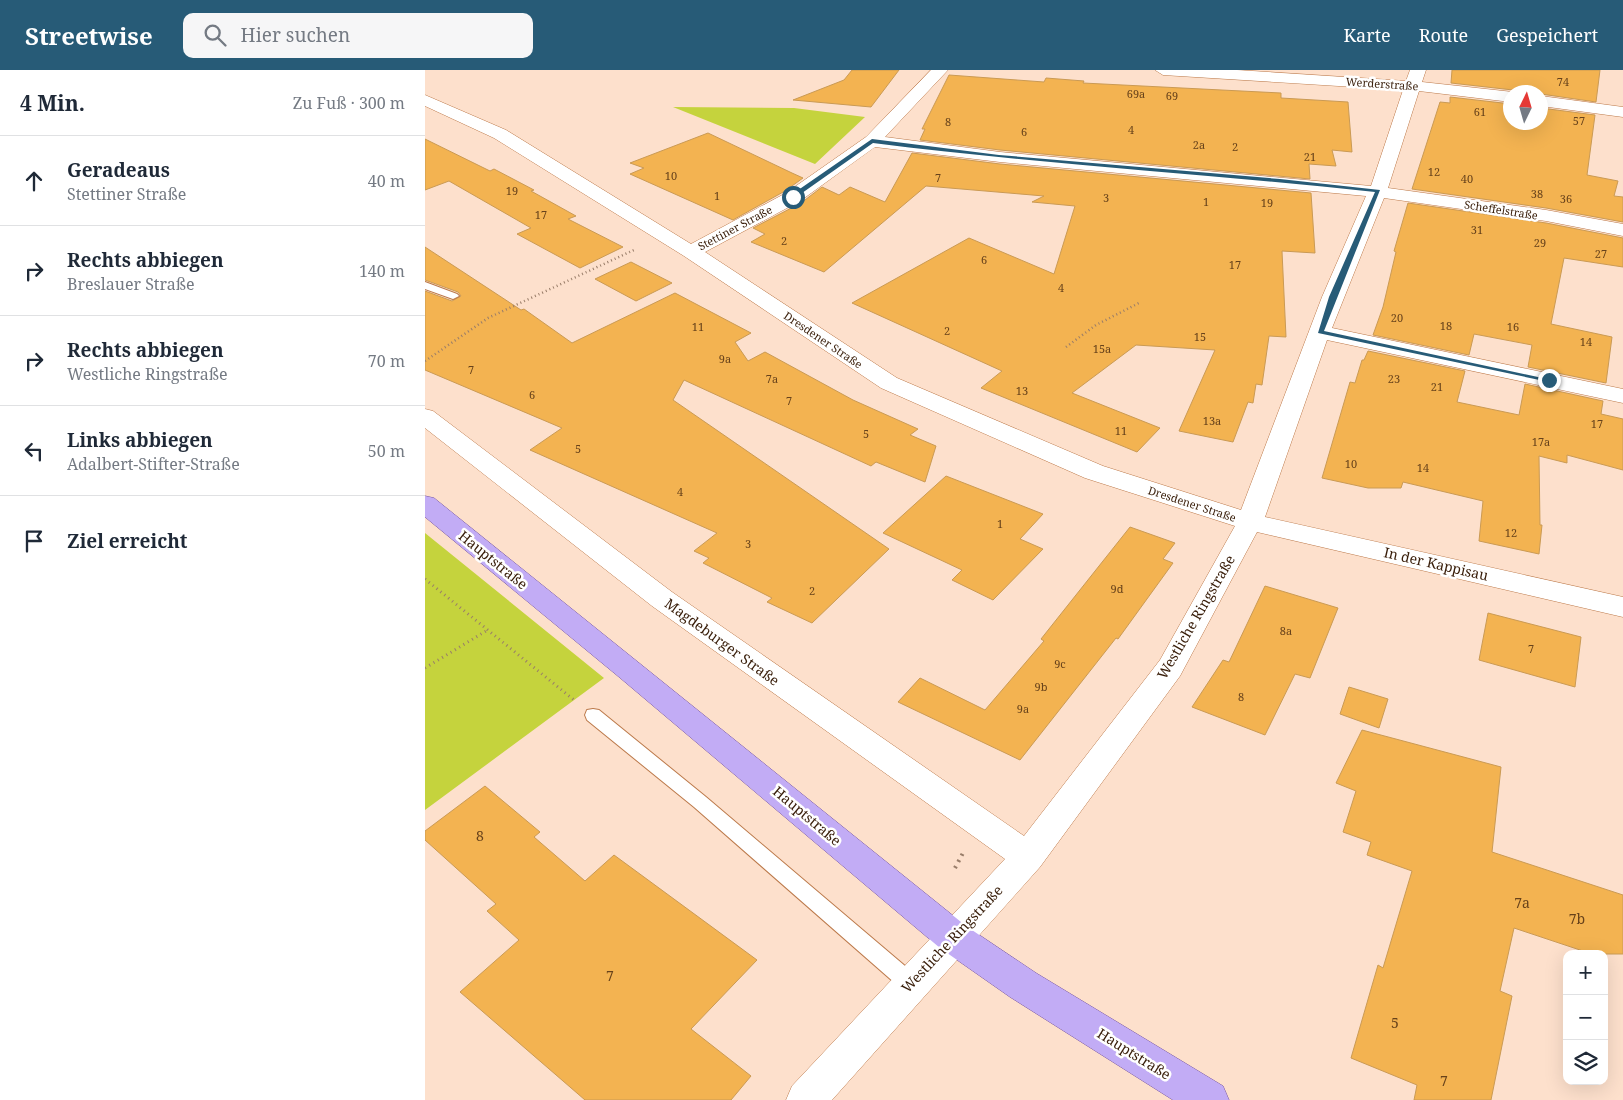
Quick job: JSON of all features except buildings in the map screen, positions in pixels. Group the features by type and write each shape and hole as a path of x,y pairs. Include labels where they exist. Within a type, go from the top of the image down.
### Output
{"main road":[{"name":"Hauptstraße","path":"425,504 636,675 953,937 1023,986 1209,1100"}],"street":[{"name":"Stettiner Straße","path":"691,252 793,197 872,141 939,70"},
{"name":"Werderstraße","path":"1163,70 1416,78 1503,95"},
{"name":"Westliche Ringstraße","path":"806,1100 1027,858 1170,668 1250,522 1333,297 1378,191 1416,78"},
{"name":"Dresdener Straße","path":"425,100 500,134 691,252 889,383 1094,472 1250,522"},
{"path":"1548,102 1623,112"},
{"name":"Scheffelstraße","path":"872,141 999,157 1280,180 1378,191 1623,230"},
{"path":"1320,332 1623,396"},
{"name":"Magdeburger Straße","path":"425,416 662,599 1027,858"},
{"name":"In der Kappisau","path":"1250,522 1623,606"}],"lane":[{"path":"425,285 453,296"},
{"path":"593,715 700,802 911,984"}],"path":[{"path":"425,361 488,318 551,287 665,236"},
{"path":"1066,347 1096,325 1139,303"},
{"path":"425,579 486,631 593,715"},
{"path":"425,668 486,631"}],"green space":[{"path":"673,107 794,108 865,117 815,164"},
{"path":"425,533 604,678 425,810"}],"route":[{"path":"793,197 872,141 999,157 1280,180 1378,191 1320,332 1549,380"}]}
